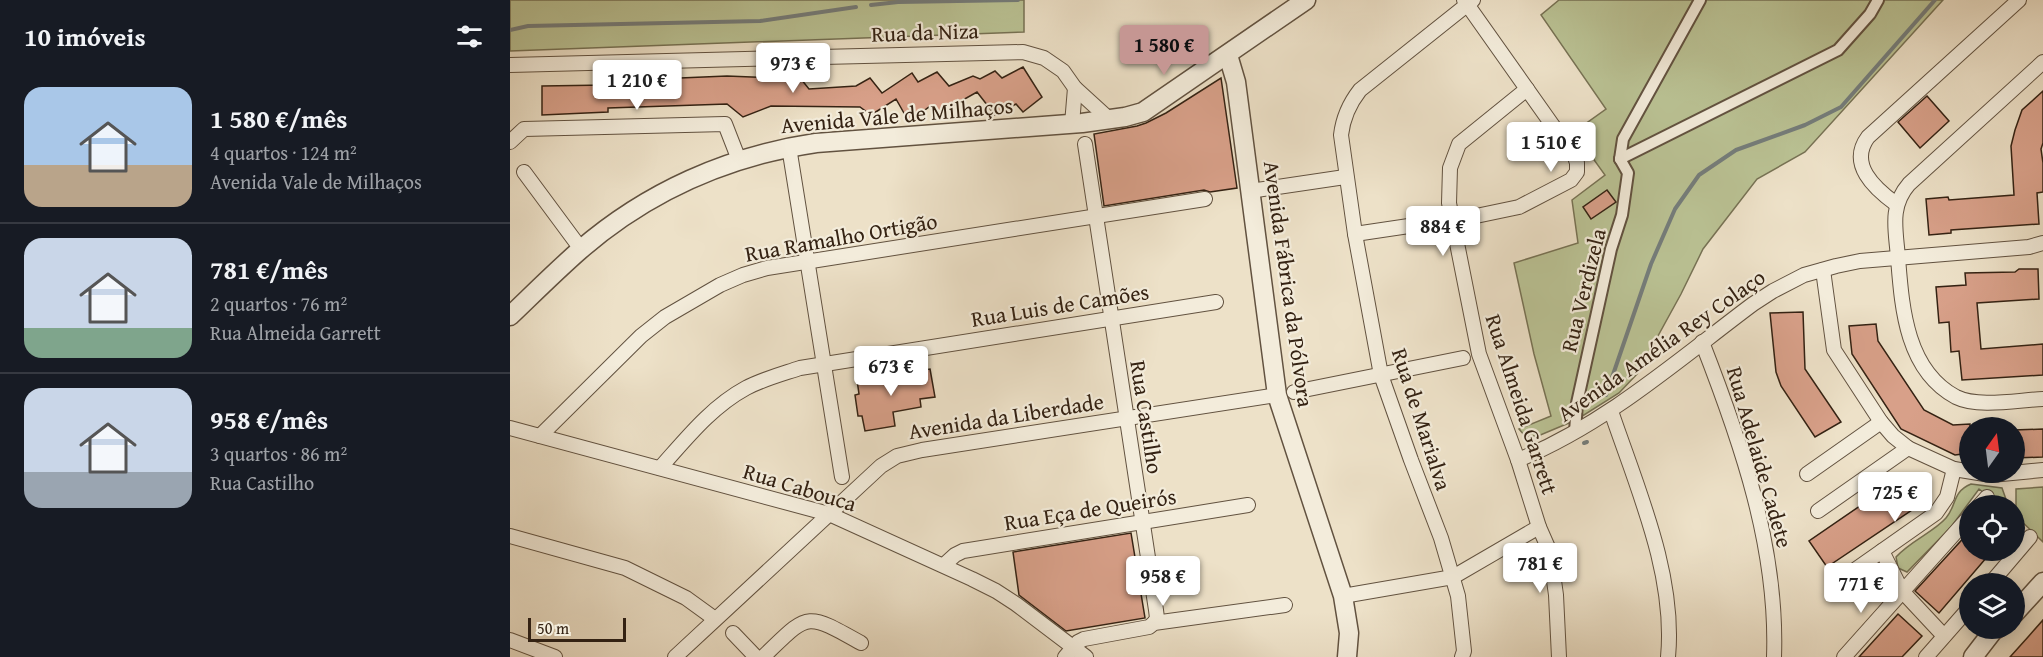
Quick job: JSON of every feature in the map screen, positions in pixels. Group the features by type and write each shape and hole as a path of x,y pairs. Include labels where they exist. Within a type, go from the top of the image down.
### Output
{"street":[{"name":"Avenida Vale de Milhaços","path":"510,316 581,249 645,203 672,187 705,172 739,160 789,147 866,138 1072,124 1143,112 1306,0"},
{"path":"1620,159 1623,139 1700,0"},
{"path":"1620,159 1838,50 1878,0"},
{"path":"1896,204 1883,195 1864,174 1860,163 1863,144 1875,130 2019,0"},
{"path":"1354,234 1451,220 1519,207 1575,176 1578,168 1575,157 1468,2"},
{"name":"Rua de Marialva","path":"1462,657 1464,651 1458,596 1441,538 1410,460 1381,375 1354,234 1341,146 1342,126 1353,99 1369,82 1468,2"},
{"name":"Rua da Niza","path":"510,65 1023,52 1044,58 1063,71 1075,88 1109,119"},
{"name":"Avenida Fábrica da Pólvora","path":"1228,55 1236,82 1250,191 1285,393 1343,596 1349,633 1347,657"},
{"path":"2043,62 1909,184 1901,193 1896,204 1895,222 1902,310 1908,331 1922,362 1938,383 1955,396 1970,402 2043,399"},
{"path":"1072,124 1075,88"},
{"name":"Rua Almeida Garrett","path":"1527,89 1459,144 1450,168 1449,203 1479,354 1550,552 1556,595 1559,657"},
{"path":"510,142 524,129 724,124 739,160"},
{"name":"Rua Castilho","path":"1084,144 1143,522 1157,618 1155,624"},
{"path":"789,147 842,477"},
{"name":"Rua Verdizela","path":"1575,432 1577,402 1611,249 1623,215 1628,173 1620,159"},
{"path":"524,171 581,249"},
{"path":"1250,191 1345,177"},
{"name":"Rua Ramalho Ortigão","path":"540,436 641,336 664,317 701,295 743,275 767,268 1205,199"},
{"name":"Avenida Amélia Rey Colaço","path":"1518,460 1551,446 1611,411 1773,291 1804,275 1860,261 2029,247 2043,243"},
{"path":"1823,270 1834,350 1881,422 1893,436 1908,448 1954,469 1991,475 2043,470"},
{"name":"Rua Luis de Camões","path":"660,468 699,424 724,403 746,388 782,374 823,365 1216,302"},
{"name":"Rua Adelaide Cadete","path":"1702,342 1741,453 1763,530 1775,622 1774,657"},
{"name":"Avenida da Liberdade","path":"675,657 881,466 897,456 922,450 1285,393 1463,358"},
{"path":"1611,411 1652,531 1667,602 1668,657"},
{"path":"1807,474 1881,422"},
{"name":"Rua Cabouca","path":"510,428 829,514 972,579 1016,604 1069,652 1086,657"},
{"path":"1818,511 1908,448"},
{"path":"1842,579 1941,508 1947,497 1954,469"},
{"name":"Rua Eça de Queirós","path":"944,565 963,551 1248,505"},
{"path":"1343,596 1452,578 1539,526"},
{"path":"1844,657 1959,528"},
{"path":"510,536 625,568 686,598 715,619"},
{"path":"1999,573 2030,537"},
{"path":"1882,551 1902,591 1944,636"},
{"path":"2025,602 2043,582"},
{"path":"1069,652 1078,642 1091,636 1285,605"},
{"path":"1926,657 1959,619"},
{"path":"763,657 795,626 808,620 824,622 861,643"},
{"path":"733,633 756,657"},
{"path":"1973,657 1987,639"},
{"path":"1984,657 1999,639"},
{"path":"510,640 555,657"}],"green space":[{"path":"510,0 1024,0 1024,32 510,51"},
{"path":"1559,0 1943,0 1805,152 1757,179 1703,249 1637,374 1619,393 1576,420 1538,436 1525,436 1519,429 1551,416 1534,354 1514,263 1578,243 1572,200 1605,175 1574,132 1606,109 1541,15"},
{"path":"1971,484 2002,488 2004,495 1986,495 1979,489 1975,495 1959,495 1959,516 1951,527 1907,572 1898,568 1896,557 1946,518 1958,495"},
{"path":"2043,487 2043,542 2025,525 2025,495 2016,495 2016,489"}],"building":[{"path":"1023,67 1042,97 1023,112 1016,104 995,115 977,92 938,114 929,107 909,122 896,99 871,115 860,107 771,106 743,117 727,104 608,108 608,112 542,115 542,86 633,87 633,80 727,76 801,79 809,89 856,86 870,78 882,93 912,73 918,82 937,72 949,86 973,76 980,79 995,71 1002,78"},
{"path":"1221,78 1237,188 1210,192 1204,190 1104,206 1094,134 1146,123"},
{"path":"2043,91 2041,149 2043,192 2037,193 2039,224 1951,230 1951,233 1929,235 1926,199 1948,197 1949,200 2014,195 2011,146 2015,130 2022,110"},
{"path":"1927,96 1949,121 1920,148 1898,122"},
{"path":"1607,190 1616,202 1591,219 1583,207"},
{"path":"2019,269 2038,269 2039,299 1977,303 1981,349 2043,344 2043,375 1962,380 1959,351 1951,352 1949,322 1939,323 1936,287 1966,285 1965,273 2015,272"},
{"path":"1803,312 1805,369 1841,422 1815,437 1781,386 1776,372 1770,313"},
{"path":"1876,324 1878,341 1924,410 1953,425 1959,425 1959,454 1955,455 1901,429 1852,354 1849,326"},
{"path":"930,369 935,397 920,399 921,407 893,412 895,426 865,431 862,416 858,416 855,395 859,394 857,380"},
{"path":"2043,429 2043,457 2025,458 2025,430"},
{"path":"1902,477 1921,504 1827,567 1809,541"},
{"path":"1131,533 1145,618 1066,631 1019,595 1013,552"},
{"path":"1959,543 1959,561 1984,561 1973,573 1959,573 1959,590 1939,613 1915,591"},
{"path":"1898,614 1922,636 1902,657 1859,657"},
{"path":"2043,620 2043,657 2010,657 2028,637"}],"waterway":[{"path":"871,5 898,2 1018,0"},
{"path":"1606,395 1651,264 1675,209 1699,175 1736,150 1805,125 1841,107 1935,0"},
{"path":"510,30 528,26 760,21 856,7"}]}
